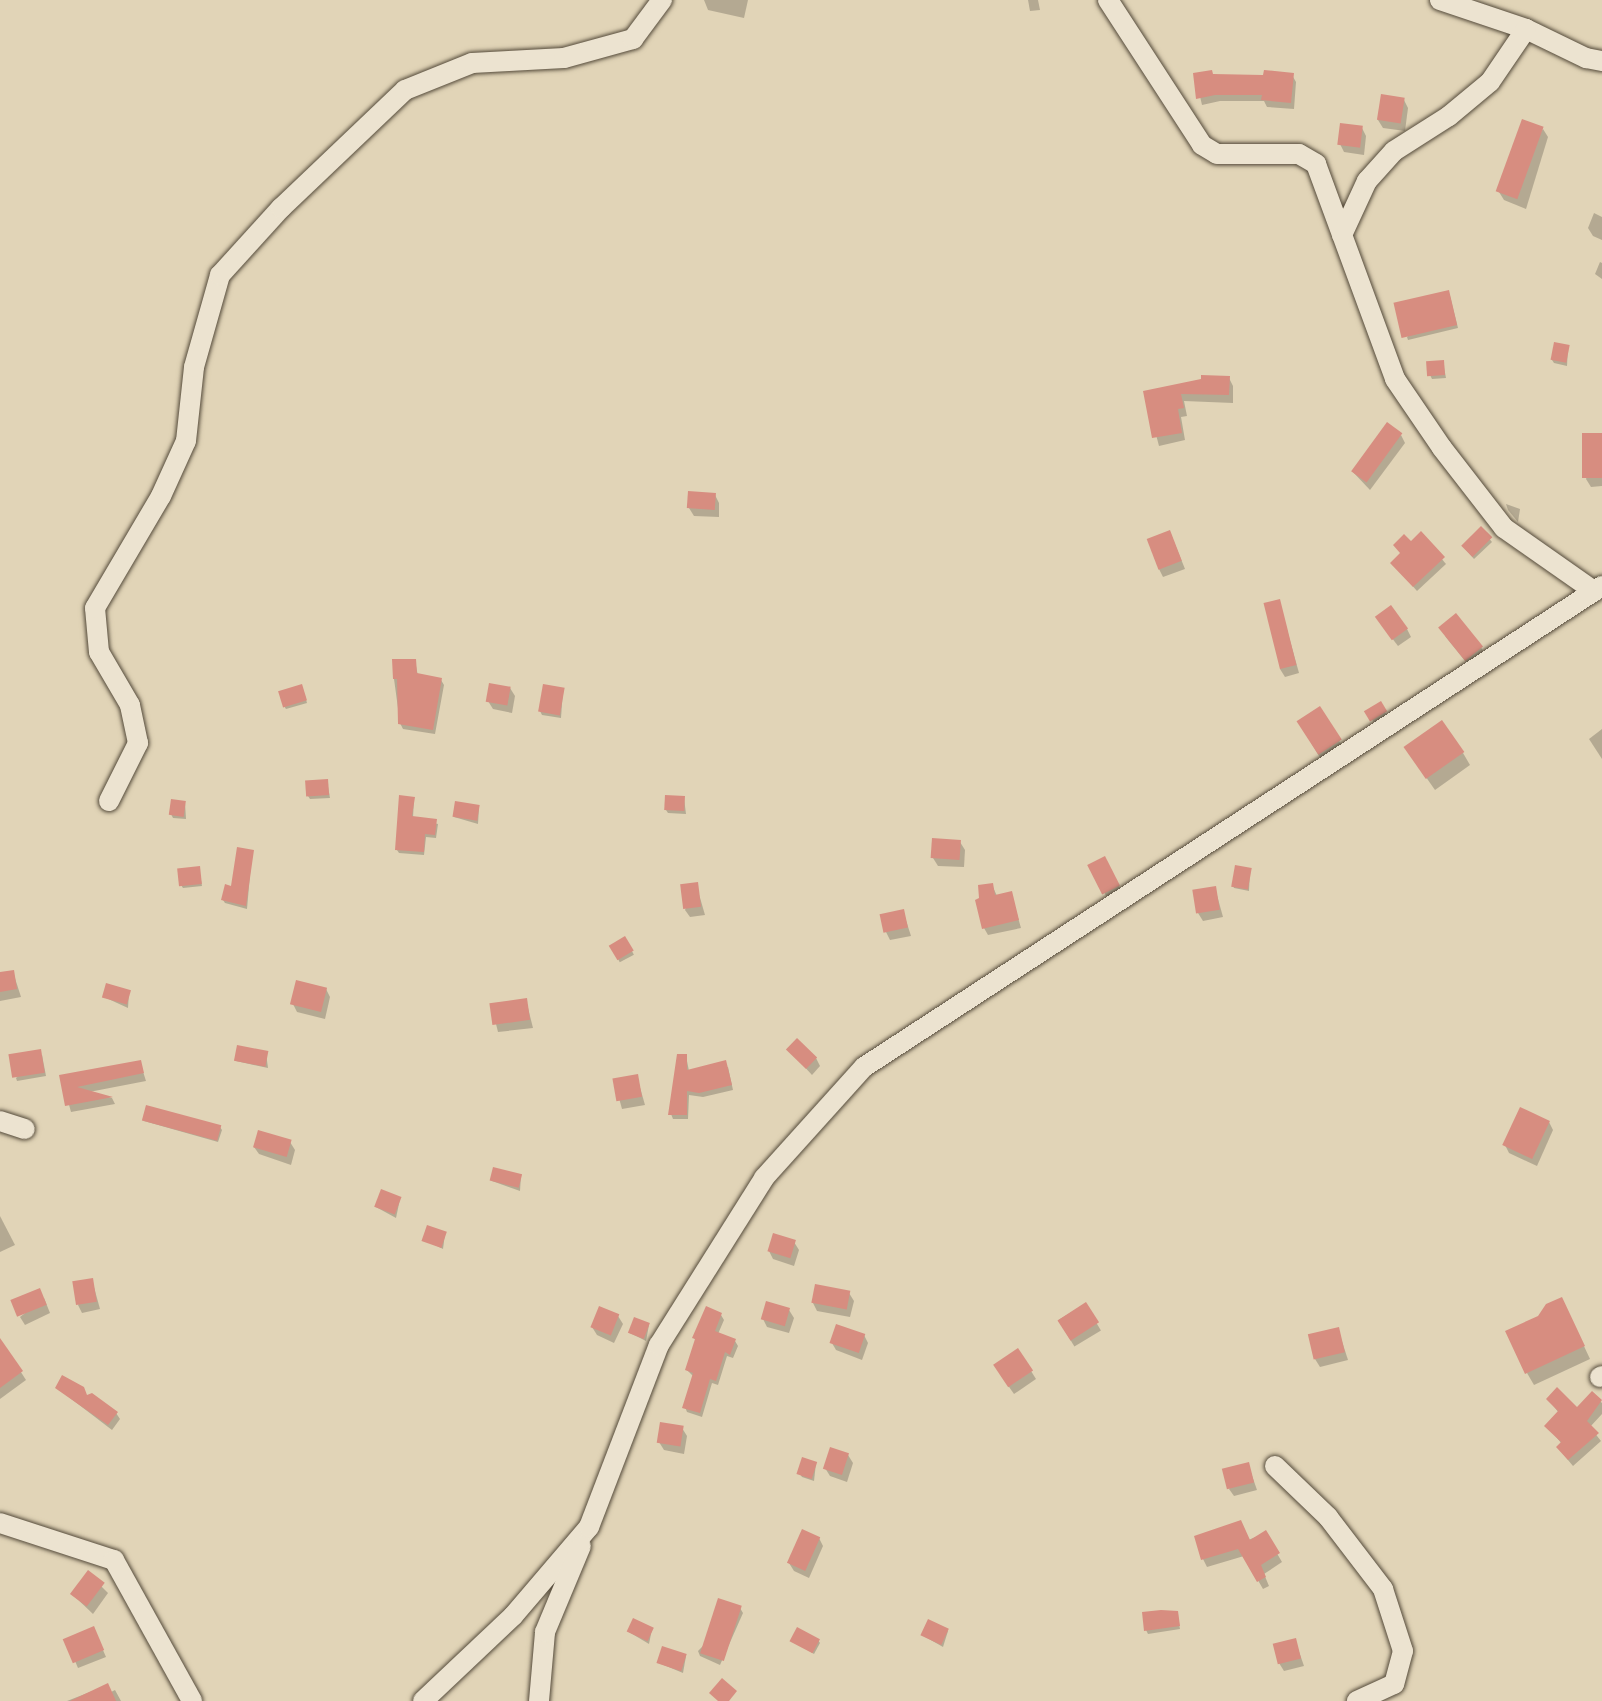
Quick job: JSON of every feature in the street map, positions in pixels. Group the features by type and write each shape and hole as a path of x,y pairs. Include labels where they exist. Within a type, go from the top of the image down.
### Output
{"street":[{"path":"109,801 138,743 130,705 99,652 95,608 161,496 186,441 194,367 220,275 281,208 405,90 472,63 564,58 633,39 662,0"},
{"path":"539,1701 545,1632 659,1345 764,1178 864,1067 1598,588 1504,528 1442,448 1395,379 1316,164 1299,154 1217,154 1202,145 1108,0"},
{"path":"1440,0 1526,29 1586,58 1602,61"},
{"path":"1342,235 1367,181 1394,151 1449,116 1490,82 1526,29"},
{"path":"0,1121 25,1129"},
{"path":"1275,1466 1328,1517 1383,1589 1403,1651 1394,1684 1357,1701"},
{"path":"0,1523 114,1560 192,1701"},
{"path":"423,1701 513,1616 589,1527"}],"building":[{"path":"1212,70 1213,74 1263,75 1264,70 1294,73 1291,103 1261,100 1262,95 1215,95 1196,99 1193,73"},
{"path":"1381,94 1405,98 1401,123 1377,120"},
{"path":"1522,119 1544,127 1517,199 1496,191"},
{"path":"1340,123 1363,126 1360,148 1337,145"},
{"path":"1449,290 1457,325 1402,338 1393,303"},
{"path":"1554,342 1570,345 1566,363 1551,360"},
{"path":"1444,360 1445,375 1427,376 1426,361"},
{"path":"1201,375 1230,376 1229,395 1181,394 1184,408 1178,409 1182,433 1152,438 1143,391 1201,379"},
{"path":"1387,422 1402,433 1367,483 1351,471"},
{"path":"1582,433 1602,433 1602,478 1582,478"},
{"path":"688,491 716,493 715,510 687,508"},
{"path":"1481,526 1492,537 1473,557 1461,546"},
{"path":"1170,530 1182,561 1158,570 1147,539"},
{"path":"1421,531 1445,557 1413,587 1390,563 1400,553 1393,545 1404,534 1411,541"},
{"path":"1280,599 1296,665 1280,669 1264,603"},
{"path":"1391,605 1408,628 1392,640 1375,617"},
{"path":"1456,613 1483,646 1465,661 1438,627"},
{"path":"392,659 416,659 417,673 442,678 433,730 398,724 397,679 393,679"},
{"path":"489,683 511,687 507,706 486,702"},
{"path":"302,684 307,700 283,708 278,691"},
{"path":"543,684 565,688 560,715 538,712"},
{"path":"1381,701 1387,711 1370,722 1364,711"},
{"path":"1320,706 1342,740 1318,755 1297,721"},
{"path":"1442,720 1464,752 1426,779 1403,747"},
{"path":"328,779 329,795 306,797 305,781"},
{"path":"399,795 415,797 412,816 437,819 435,835 425,834 424,852 395,850"},
{"path":"665,795 685,796 684,811 664,810"},
{"path":"171,799 186,801 184,817 169,815"},
{"path":"455,801 480,805 477,821 452,817"},
{"path":"932,838 961,840 960,860 931,858"},
{"path":"237,847 254,850 246,906 221,900 225,884 231,886"},
{"path":"1105,856 1120,885 1102,894 1087,865"},
{"path":"1235,865 1252,868 1248,890 1231,887"},
{"path":"200,866 202,884 179,886 177,868"},
{"path":"698,882 701,907 683,909 680,884"},
{"path":"993,883 995,895 1012,891 1019,920 982,929 975,900 979,898 978,885"},
{"path":"1216,886 1220,910 1196,913 1192,890"},
{"path":"904,909 908,928 883,933 880,914"},
{"path":"625,936 634,951 617,960 609,946"},
{"path":"14,970 17,989 0,992 0,972"},
{"path":"296,980 327,988 321,1012 290,1004"},
{"path":"106,983 131,990 127,1005 102,997"},
{"path":"527,998 530,1020 492,1025 489,1003"},
{"path":"797,1038 817,1057 806,1069 786,1050"},
{"path":"237,1045 268,1051 265,1067 234,1061"},
{"path":"41,1049 45,1073 12,1078 8,1054"},
{"path":"677,1054 687,1054 687,1070 726,1060 732,1085 699,1093 687,1091 687,1115 668,1115"},
{"path":"141,1060 144,1073 77,1087 113,1097 65,1106 59,1075"},
{"path":"638,1074 642,1097 616,1101 612,1079"},
{"path":"146,1105 221,1125 217,1141 142,1120"},
{"path":"1520,1107 1550,1121 1532,1159 1502,1145"},
{"path":"258,1130 292,1140 287,1157 253,1147"},
{"path":"493,1167 522,1174 519,1188 490,1181"},
{"path":"381,1189 402,1197 395,1215 374,1207"},
{"path":"427,1225 447,1232 441,1248 421,1241"},
{"path":"773,1233 796,1240 790,1258 767,1251"},
{"path":"93,1278 97,1302 76,1305 72,1281"},
{"path":"815,1284 850,1291 847,1310 811,1303"},
{"path":"40,1288 47,1305 17,1317 10,1300"},
{"path":"1562,1297 1585,1346 1525,1374 1505,1331 1538,1316 1546,1304"},
{"path":"766,1301 790,1308 785,1326 761,1319"},
{"path":"1086,1302 1099,1322 1071,1341 1057,1321"},
{"path":"599,1306 619,1314 611,1336 590,1327"},
{"path":"706,1306 722,1313 715,1331 736,1339 730,1355 725,1352 716,1381 710,1379 700,1413 682,1408 693,1373 685,1370 695,1339 692,1338"},
{"path":"634,1317 650,1323 644,1339 628,1333"},
{"path":"836,1324 865,1334 859,1353 829,1343"},
{"path":"1339,1327 1345,1352 1314,1360 1308,1334"},
{"path":"0,1338 23,1371 0,1388"},
{"path":"1018,1348 1033,1370 1008,1387 993,1365"},
{"path":"62,1375 84,1387 87,1395 92,1393 118,1412 108,1425 55,1388"},
{"path":"1557,1387 1577,1407 1592,1391 1602,1400 1587,1421 1599,1433 1568,1460 1556,1447 1561,1442 1544,1426 1558,1411 1546,1399"},
{"path":"660,1422 684,1426 680,1446 657,1443"},
{"path":"830,1447 849,1453 842,1475 823,1469"},
{"path":"802,1457 817,1462 812,1479 796,1474"},
{"path":"1249,1462 1254,1482 1227,1489 1222,1469"},
{"path":"1241,1520 1250,1540 1266,1530 1280,1553 1261,1565 1266,1577 1257,1582 1238,1549 1201,1560 1194,1536"},
{"path":"802,1529 820,1537 805,1571 787,1563"},
{"path":"88,1570 105,1583 87,1607 70,1594"},
{"path":"718,1598 742,1606 724,1661 700,1653"},
{"path":"1178,1611 1180,1626 1144,1631 1142,1612"},
{"path":"633,1618 654,1628 648,1641 627,1632"},
{"path":"928,1619 949,1629 941,1645 920,1635"},
{"path":"94,1626 104,1650 73,1663 63,1639"},
{"path":"797,1627 820,1639 812,1653 789,1641"},
{"path":"1296,1638 1301,1658 1278,1664 1273,1644"},
{"path":"662,1646 687,1654 681,1671 656,1663"},
{"path":"722,1678 737,1691 729,1701 718,1701 709,1693"},
{"path":"108,1683 116,1701 70,1701"}]}
